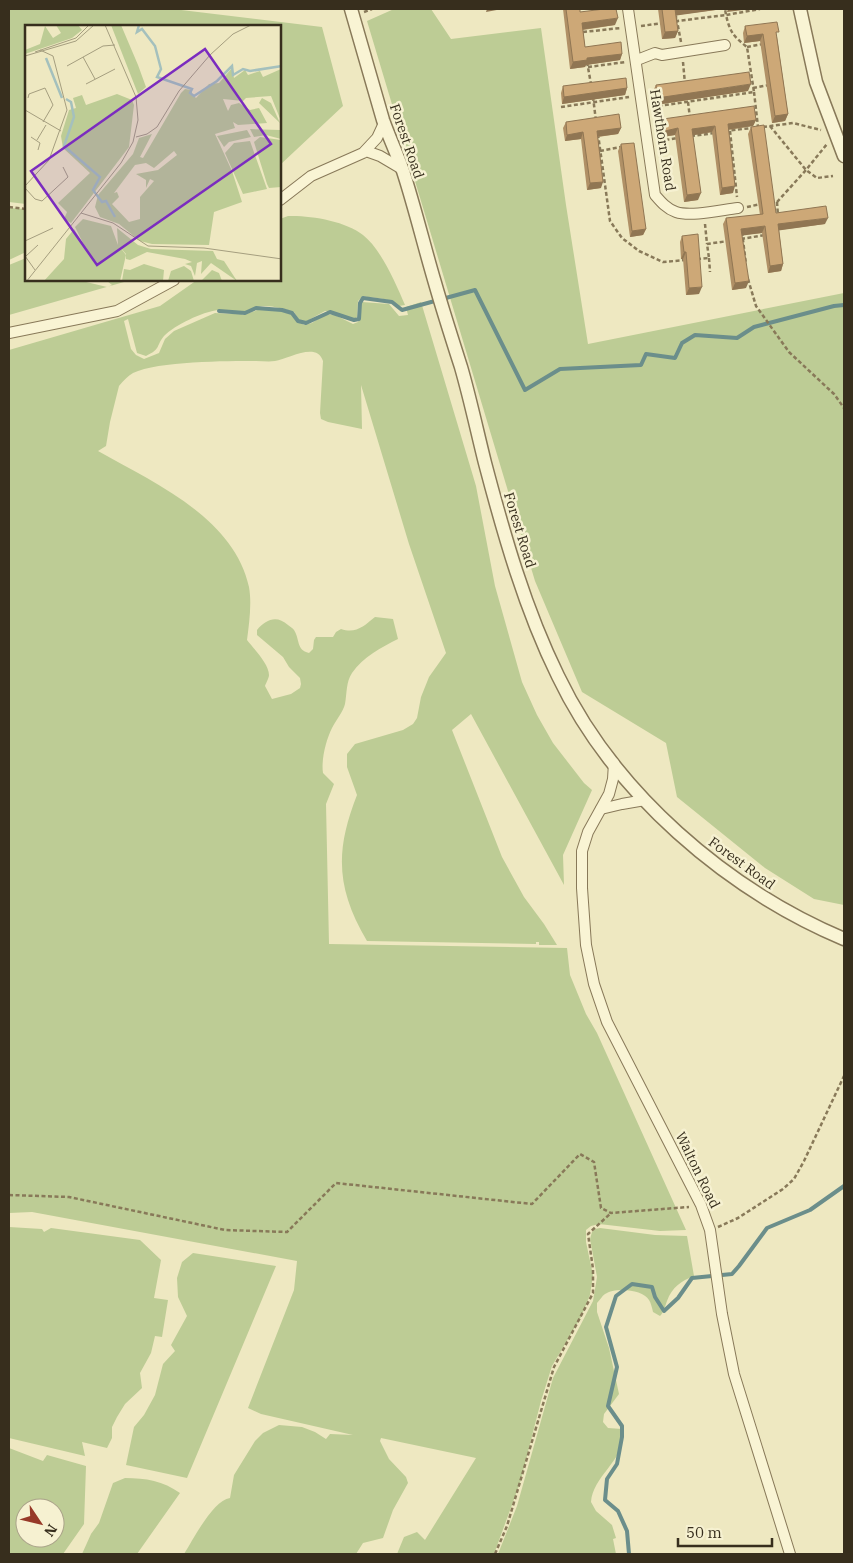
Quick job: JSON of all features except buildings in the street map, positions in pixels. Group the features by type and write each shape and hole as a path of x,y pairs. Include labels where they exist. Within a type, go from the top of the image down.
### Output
{"street":[{"name":"Forest Road","path":"351,9 384,123 402,170 461,368 486,467 518,575 559,679 586,725 614,763 645,800 683,838 743,885 782,909 844,939"},
{"name":"Hawthorn Road","path":"628,9 646,143 655,194 661,202 675,212 684,214 738,208"},
{"path":"800,9 816,82 844,156"},
{"path":"636,60 655,53 662,55 725,45"},
{"path":"281,199 311,176 355,158 366,151 377,138 384,123"},
{"path":"366,151 380,156 402,170"},
{"path":"9,333 117,311 172,281"},
{"name":"Walton Road","path":"614,763 612,787 586,837 582,851 586,945 594,984 607,1022 701,1205 710,1230 722,1314 734,1374 790,1554"},
{"path":"601,809 645,800"}],"path":[{"path":"676,9 686,85"},
{"path":"726,9 729,30 747,47 758,127"},
{"path":"582,24 583,32 726,15 760,9"},
{"path":"747,47 764,44"},
{"path":"587,58 591,84"},
{"path":"588,67 636,60"},
{"path":"642,108 688,102 777,84"},
{"path":"592,93 596,122"},
{"path":"687,93 690,119"},
{"path":"561,107 641,96"},
{"path":"600,150 793,123 836,134"},
{"path":"770,126 806,170 818,178 833,176"},
{"path":"691,128 692,136"},
{"path":"597,131 610,221 622,238 639,251 663,262 709,258"},
{"path":"730,131 738,208 767,204"},
{"path":"779,217 777,202 806,170 819,152"},
{"path":"9,207 25,209"},
{"path":"704,212 710,272"},
{"path":"742,231 746,266"},
{"path":"707,244 771,234"},
{"path":"748,275 756,306 788,352 834,394 844,408"},
{"path":"710,1230 738,1218 783,1189 794,1179 804,1162 844,1076"},
{"path":"9,1195 69,1197 225,1230 287,1232 336,1184 532,1204 580,1154 594,1162 601,1208 611,1213 701,1205"},
{"path":"495,1554 507,1526 554,1367 593,1293 593,1269 588,1234 611,1213"}],"green space":[{"path":"9,9 173,9 322,27 343,106 281,164 281,25 25,25 25,204 9,202"},
{"path":"394,9 431,9 451,39 541,28 588,344 844,293 844,905 814,899 765,868 677,797 666,743 582,692 535,581 367,21"},
{"path":"9,208 25,209 25,252 9,260"},
{"path":"288,216 327,220 356,230 370,241 382,258 393,277 405,305 399,306 387,300 363,296 358,301 357,317 354,319 325,311 305,322 299,320 294,312 268,306 256,307 245,313 239,311 212,311 182,323 164,336 156,349 146,356 137,353 128,319 124,321 131,349 136,355 144,359 159,353 165,339 174,331 215,313 231,314 238,312 243,315 261,309 284,311 292,314 298,322 304,325 312,323 326,314 335,315 353,324 360,319 359,307 362,302 389,304 399,316 408,315 406,307 421,302 476,486 495,586 522,682 537,715 553,743 584,783 592,790 563,855 564,885 471,714 452,730 502,857 524,897 557,945 539,945 539,942 536,942 536,944 367,941 349,904 344,886 342,852 350,815 357,795 347,767 347,754 355,744 403,730 413,724 417,718 421,697 429,677 446,653 409,544 361,385 362,429 321,419 323,361 320,355 315,352 302,353 273,361 193,362 144,369 131,374 119,386 106,446 98,451 144,476 189,505 210,522 227,541 241,563 249,587 250,607 247,640 267,666 269,675 265,686 272,699 291,694 300,688 301,684 300,678 289,667 283,657 257,635 257,630 264,623 276,619 284,622 294,629 300,647 309,653 313,649 316,637 333,637 341,629 355,630 375,617 393,619 398,639 367,657 356,667 350,676 344,707 332,728 324,750 323,773 334,784 326,804 329,944 567,948 570,975 586,1014 597,1033 686,1230 660,1231 599,1224 591,1226 586,1230 586,1242 593,1275 590,1295 581,1317 552,1366 520,1483 494,1554 397,1554 404,1537 417,1532 425,1540 476,1458 381,1438 380,1441 389,1459 406,1477 408,1483 393,1510 383,1538 363,1543 356,1554 184,1554 210,1513 224,1500 230,1498 234,1475 255,1441 263,1433 279,1425 302,1427 326,1439 330,1434 353,1435 261,1414 248,1408 294,1290 297,1261 32,1212 9,1213 9,350 160,306 196,281 281,281 281,219"},
{"path":"25,258 25,281 82,281 107,287 9,315 9,265"},
{"path":"107,281 128,281 108,287 112,285"},
{"path":"9,1227 42,1229 44,1232 51,1228 140,1240 161,1260 154,1298 168,1300 162,1337 155,1336 151,1353 140,1373 142,1388 125,1404 117,1417 112,1427 112,1438 107,1448 82,1442 85,1456 9,1438"},
{"path":"600,1228 655,1235 687,1236 694,1276 681,1282 674,1288 660,1316 653,1312 650,1301 646,1296 635,1291 615,1290 604,1295 597,1303 597,1312 609,1348 619,1394 604,1414 603,1422 608,1428 622,1429 623,1439 616,1457 593,1492 591,1502 596,1511 612,1525 616,1538 613,1539 616,1554 498,1554 517,1506 553,1378 593,1301 597,1277 590,1239 592,1232"},
{"path":"193,1253 276,1266 187,1478 126,1465 134,1427 144,1415 155,1395 163,1364 175,1351 171,1345 187,1316 178,1297 177,1278 182,1262"},
{"path":"9,1448 43,1461 47,1455 86,1466 84,1524 63,1554 9,1554"},
{"path":"125,1478 154,1481 180,1493 137,1554 82,1554 91,1534 99,1523 113,1483"}],"waterway":[{"path":"219,311 245,313 256,308 282,310 292,313 298,321 306,323 330,312 354,320 359,319 360,303 363,298 392,302 402,310 475,290 525,390 560,369 641,365 646,354 675,358 682,343 695,335 737,338 754,327 844,305"},
{"path":"629,1554 627,1531 618,1511 605,1500 607,1479 617,1464 622,1437 622,1426 608,1406 617,1367 606,1327 616,1296 632,1284 652,1287 655,1297 664,1311 678,1298 692,1278 732,1274 767,1228 810,1210 844,1186"}]}
